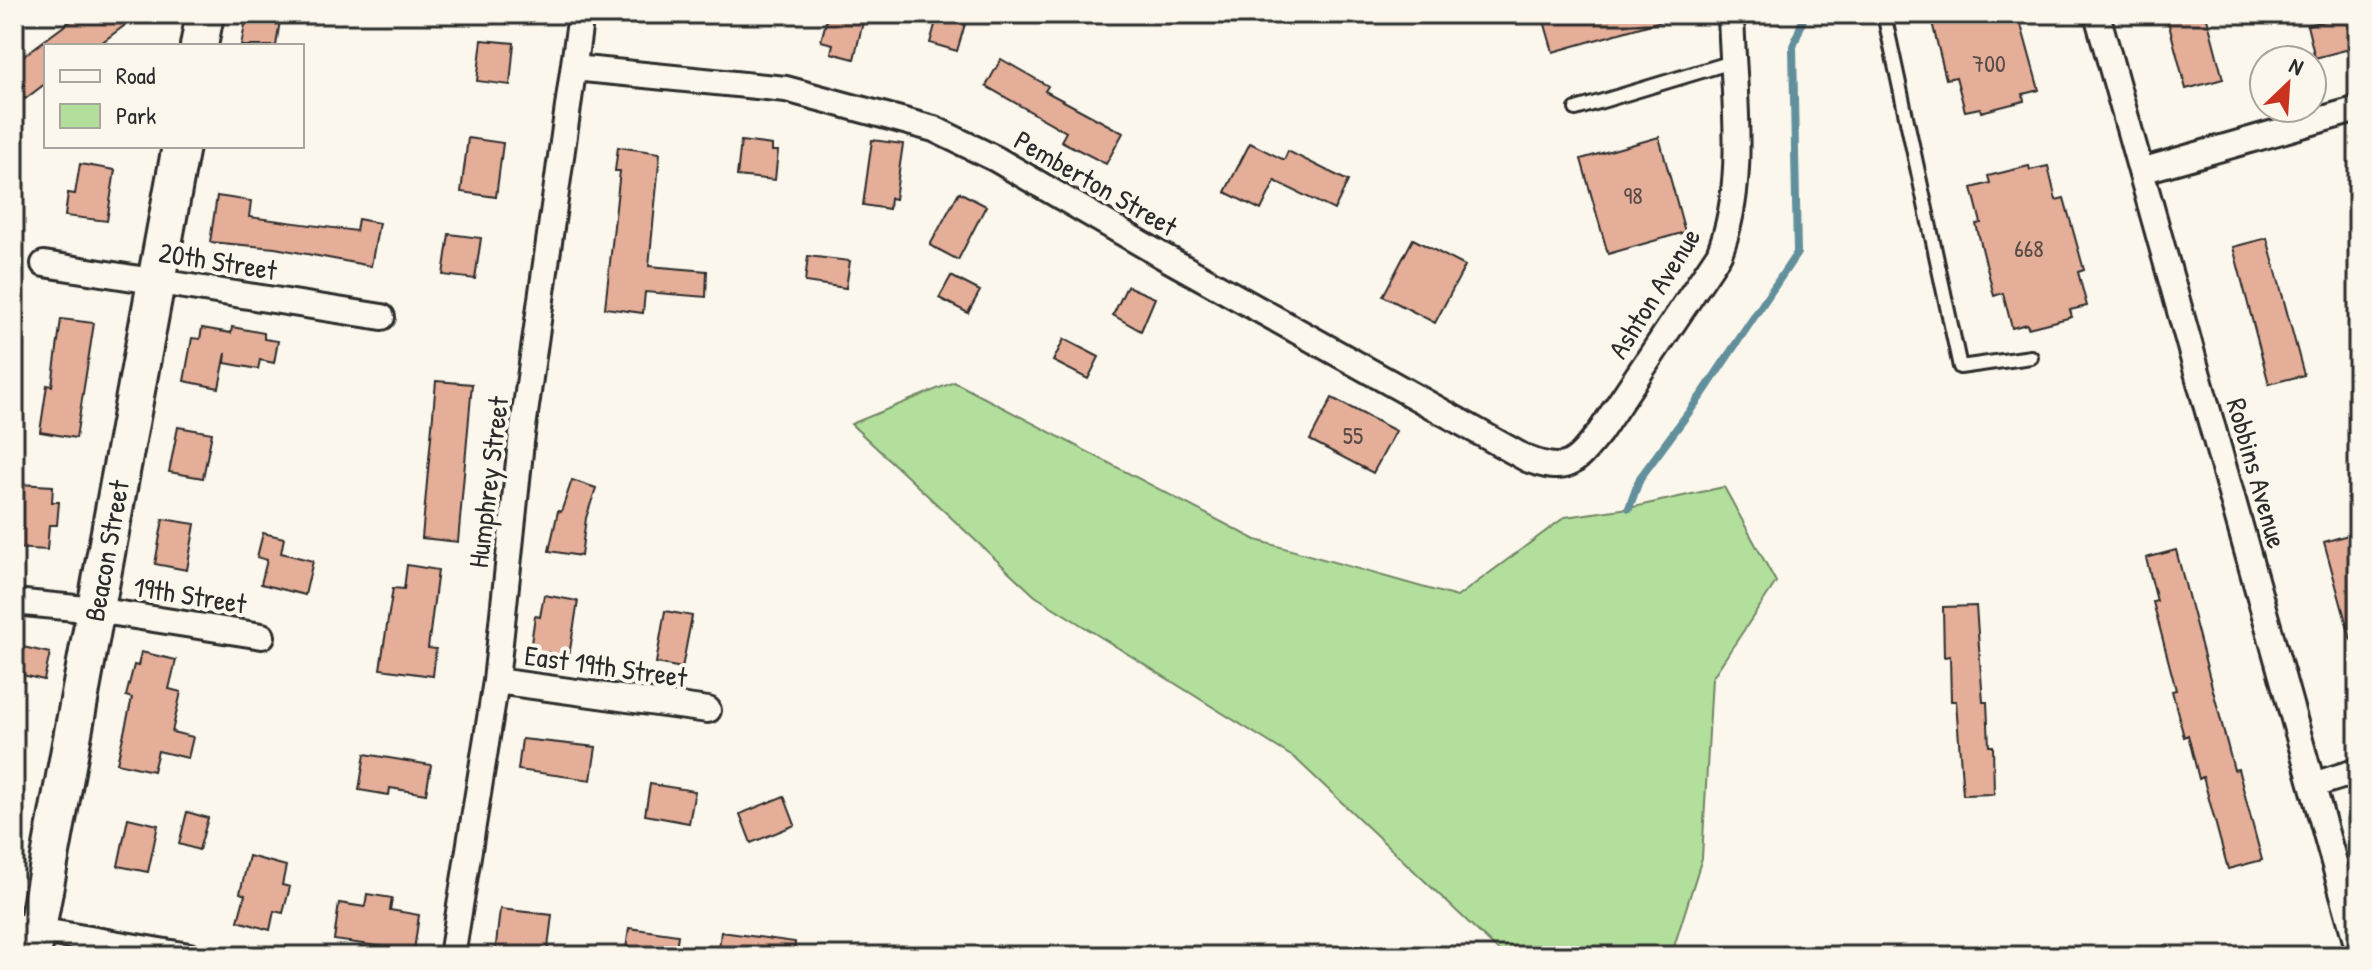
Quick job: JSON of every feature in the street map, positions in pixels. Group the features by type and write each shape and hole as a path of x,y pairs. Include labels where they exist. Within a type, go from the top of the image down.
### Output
{"street":[{"path":"199,44 205,14"},
{"name":"Humphrey Street","path":"452,956 496,681 521,442 581,14"},
{"name":"Ashton Avenue","path":"1548,467 1564,467 1580,456 1600,432 1719,254 1730,227 1735,152 1731,14"},
{"name":"Robbins Avenue","path":"2097,14 2358,948"},
{"name":"Pemberton Street","path":"574,68 786,89 934,129 996,159 1189,271 1548,467"},
{"path":"2141,171 2358,109"},
{"name":"Beacon Street","path":"28,937 96,610 181,148"},
{"name":"20th Street","path":"44,264 382,317"},
{"name":"19th Street","path":"14,602 96,610 262,636"},
{"name":"East 19th Street","path":"496,681 708,710"},
{"path":"2313,785 2358,771"},
{"path":"28,937 189,956"}],"lane":[{"path":"1884,14 1960,367 2031,357"},
{"path":"1576,109 1732,62"}],"green space":[{"path":"954,382 1256,540 1457,597 1565,517 1629,508 1724,487 1776,582 1712,678 1702,858 1671,956 1504,956 1296,759 1035,596 851,424"}],"building":[{"path":"80,14 140,14 100,44 44,44 44,85 25,99 14,84 14,63"},
{"path":"247,14 281,14 276,44 241,44"},
{"path":"828,14 865,14 854,59 831,53 833,44 821,41"},
{"path":"938,14 968,14 957,51 930,43"},
{"path":"1542,14 1664,14 1665,20 1553,52"},
{"path":"1930,14 2018,14 2039,90 2023,94 2024,101 1981,112 1980,108 1965,111 1956,77 1946,79"},
{"path":"2166,14 2206,14 2223,79 2186,89"},
{"path":"2349,15 2357,47 2328,55 2328,44 2312,44 2307,25"},
{"path":"482,40 514,43 510,85 477,81"},
{"path":"1001,59 1048,86 1045,91 1123,133 1106,164 1061,141 1066,132 986,86"},
{"path":"1659,137 1685,232 1608,254 1581,159"},
{"path":"468,138 503,143 496,197 461,192"},
{"path":"872,140 903,144 895,199 890,198 889,209 863,205"},
{"path":"741,141 772,145 772,151 778,151 775,180 737,176"},
{"path":"1250,143 1284,160 1288,151 1348,181 1334,210 1275,181 1261,210 1225,192"},
{"path":"618,147 660,153 649,266 707,271 706,297 645,292 643,313 605,308 620,171 615,171"},
{"path":"80,164 115,170 107,221 65,216 68,193 75,194"},
{"path":"2029,166 2030,170 2048,166 2056,200 2064,198 2084,270 2078,272 2087,306 2070,310 2072,317 2028,328 2027,324 2012,328 2003,293 1994,296 1976,224 1981,223 1972,188 1990,183 1988,176"},
{"path":"959,192 986,206 958,260 930,245"},
{"path":"217,196 251,201 249,217 356,231 358,219 379,223 371,266 275,248 210,242"},
{"path":"449,234 481,238 475,279 443,275"},
{"path":"2267,238 2304,375 2269,384 2233,247"},
{"path":"1413,239 1465,266 1435,323 1383,296"},
{"path":"808,256 850,261 846,288 805,282"},
{"path":"951,276 980,291 968,313 939,298"},
{"path":"1127,286 1155,298 1141,331 1113,315"},
{"path":"61,319 94,323 76,438 40,432 47,385 52,386"},
{"path":"232,327 264,333 264,339 278,341 274,363 260,360 258,369 225,363 226,353 219,388 184,381 192,338 200,339 202,328 231,333"},
{"path":"1064,339 1099,357 1088,379 1053,361"},
{"path":"436,381 472,384 458,542 422,538"},
{"path":"1332,398 1396,431 1373,473 1310,440"},
{"path":"178,427 212,433 203,478 169,472"},
{"path":"572,480 596,488 586,518 581,556 549,551 558,511 561,512"},
{"path":"18,484 53,486 52,502 59,502 57,525 49,525 47,550 14,548"},
{"path":"163,519 195,524 187,570 155,564"},
{"path":"2358,532 2358,639 2351,640 2324,542"},
{"path":"263,533 284,538 281,553 313,561 305,595 261,584 267,560 257,557"},
{"path":"2176,550 2234,770 2238,769 2262,860 2228,869 2203,777 2199,779 2188,735 2184,737 2172,691 2176,690 2153,602 2157,601 2146,558"},
{"path":"407,565 438,570 428,648 436,649 433,676 380,669 393,588 404,589"},
{"path":"544,595 578,601 569,656 530,650 535,616 540,617"},
{"path":"1976,606 1983,702 1987,702 1989,746 1993,746 1994,794 1963,795 1956,701 1951,701 1950,656 1944,657 1943,607"},
{"path":"665,611 692,616 682,668 656,663"},
{"path":"14,645 50,653 44,680 14,673"},
{"path":"141,652 176,660 169,689 181,692 172,732 193,737 188,758 158,751 153,771 117,763 132,698 126,696 134,665 138,666"},
{"path":"522,739 596,747 591,780 518,770"},
{"path":"365,754 431,765 426,794 390,788 389,795 359,790"},
{"path":"650,784 695,791 689,823 645,815"},
{"path":"784,796 795,825 751,843 740,814"},
{"path":"187,812 208,818 199,850 179,844"},
{"path":"128,818 158,825 148,872 118,866"},
{"path":"249,856 286,866 282,885 290,887 283,913 274,911 270,930 238,921 245,895 240,893"},
{"path":"367,894 392,898 390,910 419,915 414,951 334,940 339,903 365,907"},
{"path":"500,909 552,915 547,956 495,954"},
{"path":"629,928 678,935 675,956 625,956"},
{"path":"721,932 795,942 794,956 718,956"}],"waterway":[{"path":"1629,508 1640,478 1703,393 1797,253 1793,47 1805,14"}]}
